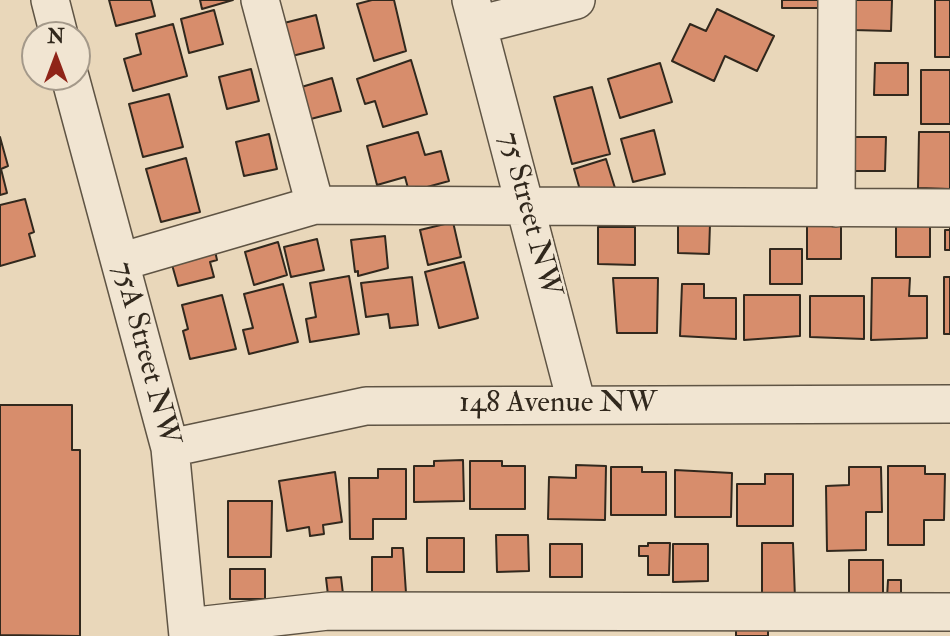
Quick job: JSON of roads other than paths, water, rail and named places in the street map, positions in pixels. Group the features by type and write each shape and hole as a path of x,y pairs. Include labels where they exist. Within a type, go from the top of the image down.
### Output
{"street":[{"path":"50,0 55,21"},
{"path":"260,0 315,205"},
{"name":"75 Street NW","path":"576,0 475,13 577,405"},
{"path":"836,208 837,0"},
{"name":"75A Street NW","path":"75,91 170,448 188,631"},
{"path":"120,262 315,205 950,208"},
{"name":"148 Avenue NW","path":"170,448 366,406 950,404"},
{"path":"188,631 328,611 950,612"}]}
